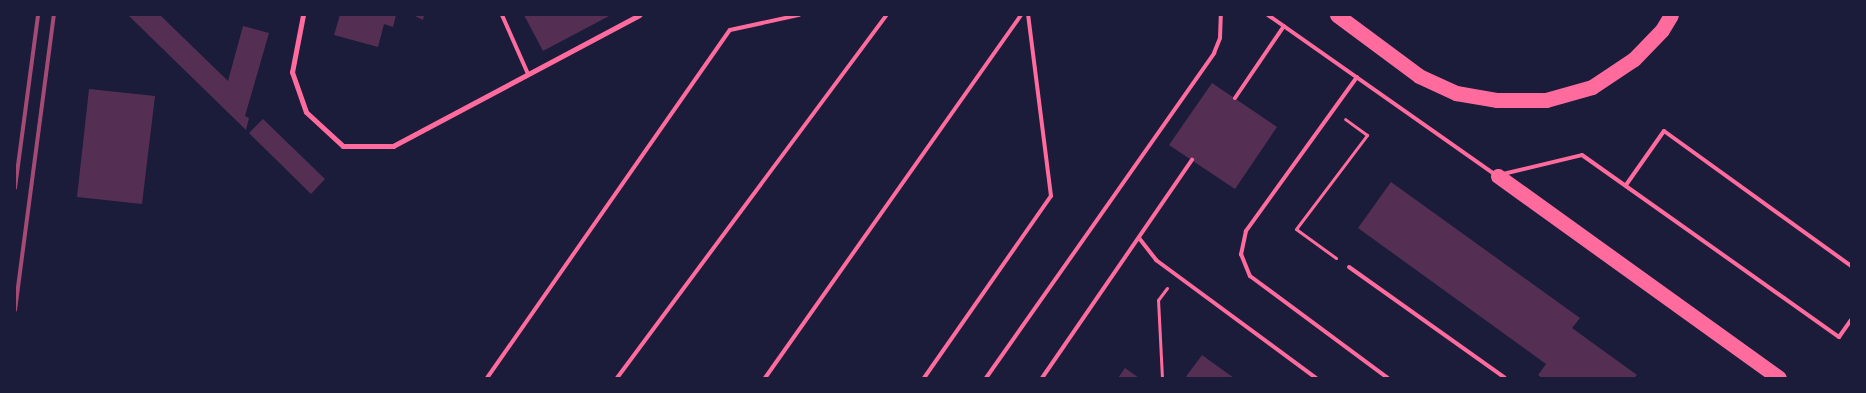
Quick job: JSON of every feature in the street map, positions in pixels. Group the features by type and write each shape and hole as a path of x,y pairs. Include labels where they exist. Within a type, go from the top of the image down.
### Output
{"highway":[{"path":"1337,15 1419,76 1456,93 1497,100 1536,100 1592,87 1634,59 1662,30 1670,15"},
{"path":"1498,176 1779,378"}],"street":[{"path":"304,15 292,72 306,112 343,146 393,146 639,15"}],"lane":[{"path":"502,15 528,74"},
{"path":"487,378 730,30 799,15"},
{"path":"617,378 886,15"},
{"path":"765,378 1021,15"},
{"path":"924,378 1051,196 1028,15"},
{"path":"986,378 1214,53 1220,38 1220,15"},
{"path":"1268,15 1498,176 1582,155 1839,337 1851,320"},
{"path":"1235,98 1284,26"},
{"path":"1356,77 1246,232 1241,254 1250,276 1388,378"},
{"path":"1626,185 1664,131 1851,266"},
{"path":"1042,378 1192,160"},
{"path":"1139,238 1156,260 1316,378"},
{"path":"1349,267 1505,378"}],"path":[{"path":"1333,111 1367,135 1296,229 1349,267"},
{"path":"1162,378 1158,300 1176,275"}],"building":[{"path":"128,15 160,15 228,81 243,26 269,33 245,116 249,118 246,130"},
{"path":"340,15 396,15 393,27 384,24 378,47 334,35"},
{"path":"413,15 424,15 423,20"},
{"path":"524,15 611,15 543,51"},
{"path":"1212,83 1277,127 1235,189 1169,145"},
{"path":"89,89 155,96 142,204 77,197"},
{"path":"263,119 325,179 311,194 249,133"},
{"path":"1391,182 1580,318 1572,328 1637,375 1634,378 1542,378 1538,375 1546,364 1358,228"},
{"path":"1202,355 1234,378 1185,378"},
{"path":"1125,368 1139,378 1118,378"}],"railway":[{"path":"15,188 38,15"},
{"path":"15,310 54,15"}]}
